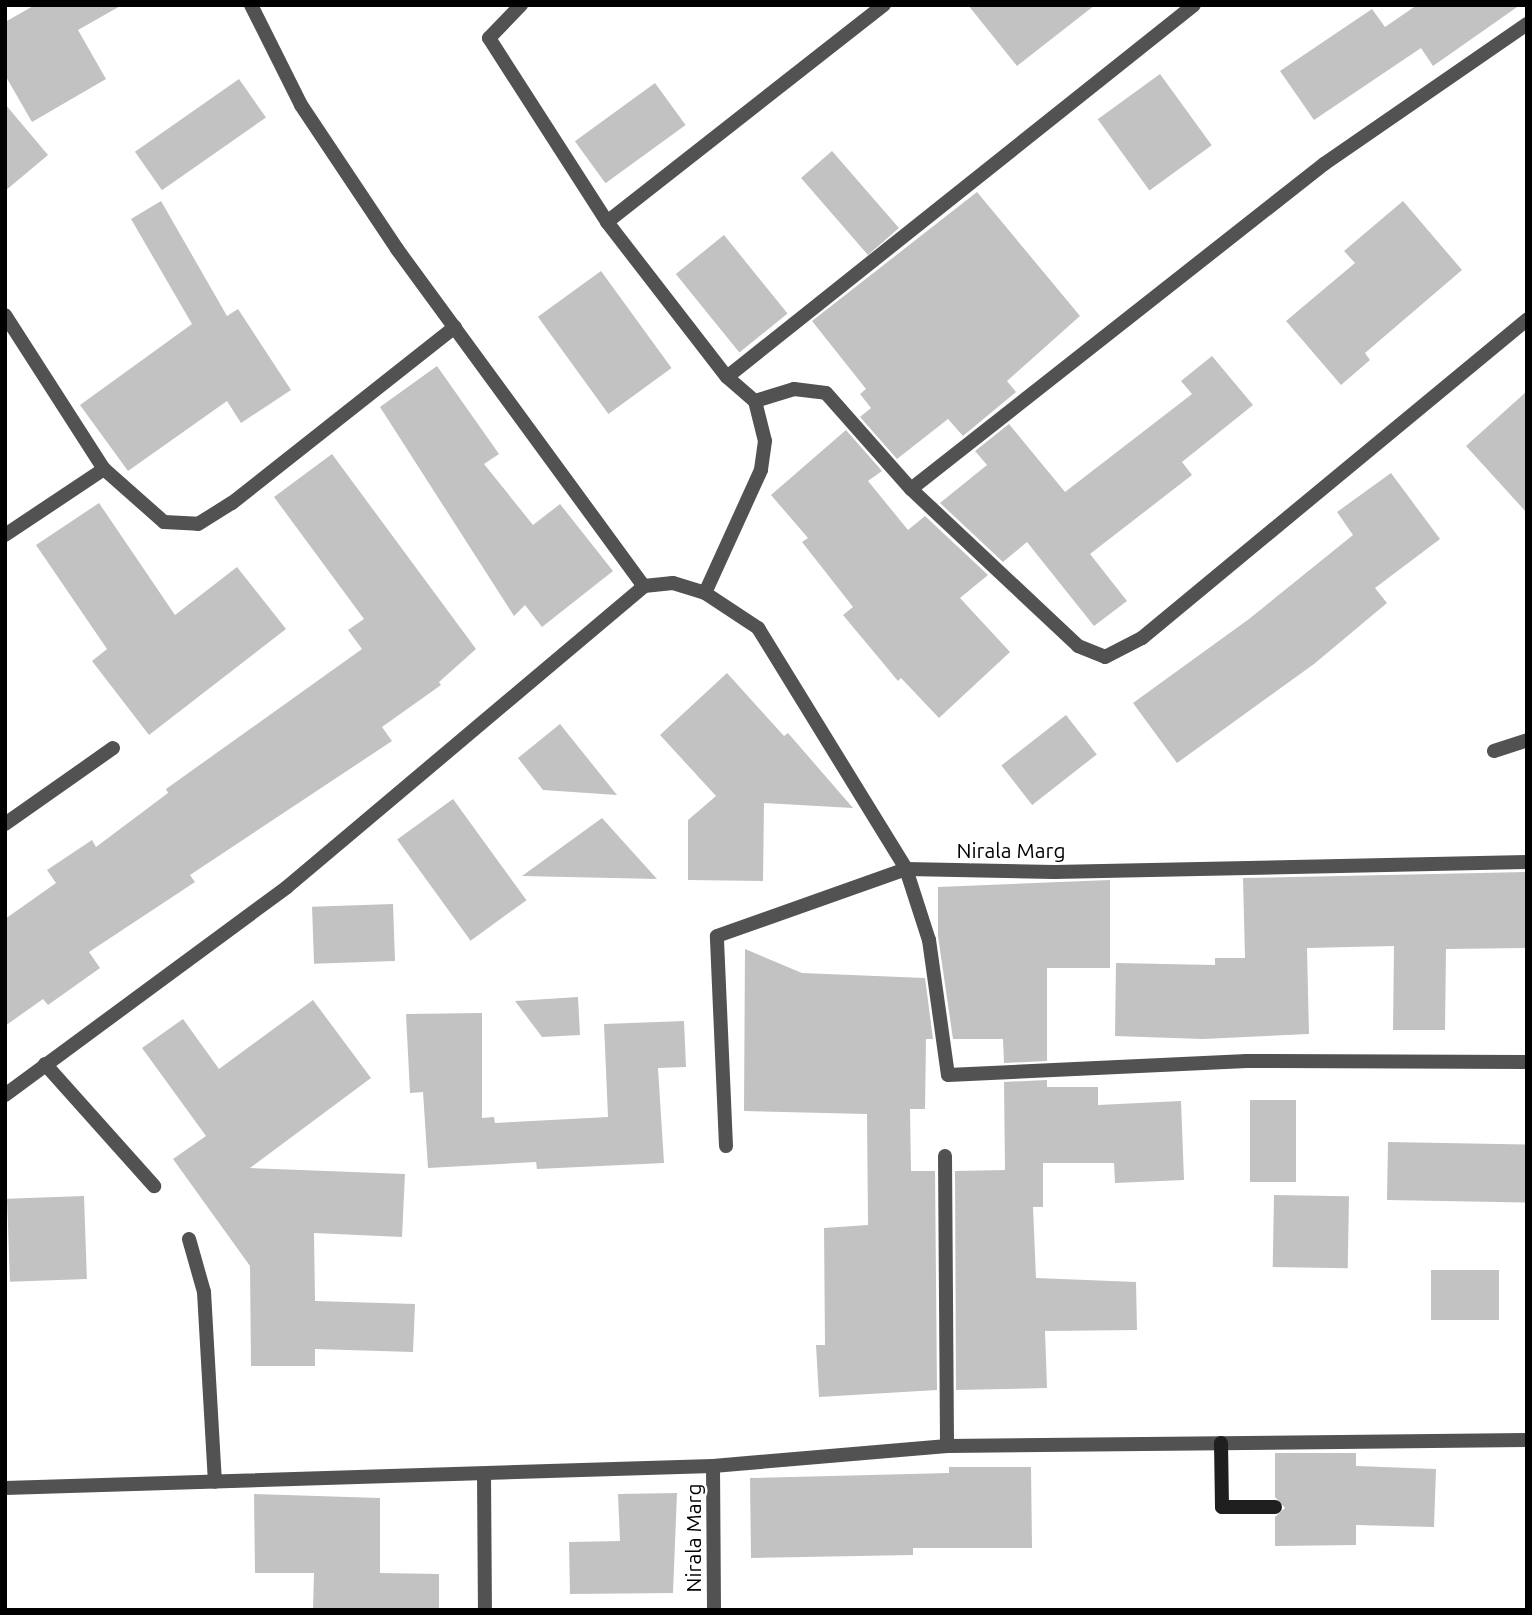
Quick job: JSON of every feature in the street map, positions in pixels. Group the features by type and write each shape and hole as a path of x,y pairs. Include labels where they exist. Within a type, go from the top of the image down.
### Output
{"street":[{"path":"251,5 301,105 456,327 644,586"},
{"path":"521,5 489,37 607,222 727,377 755,401 765,441 761,470 705,593"},
{"path":"607,222 884,5"},
{"path":"727,377 1194,5"},
{"path":"911,489 1324,164 1527,24"},
{"path":"5,315 104,469 164,522 198,524 232,503 456,327"},
{"path":"755,401 794,389 826,393 911,489 1078,646 1105,657 1142,638 1527,319"},
{"path":"5,535 104,469"},
{"path":"5,1095 287,887 644,586 673,583 705,593 758,628 906,869 929,940 948,1075 1247,1061 1527,1062"},
{"path":"1494,751 1527,740"},
{"path":"5,824 113,748"},
{"name":"Nirala Marg","path":"726,1146 717,936 906,869 1054,872 1527,862"},
{"path":"45,1064 154,1186"},
{"path":"945,1156 947,1446"},
{"path":"189,1239 204,1292 215,1482"},
{"path":"5,1489 713,1466 947,1446 1527,1440"},
{"path":"1221,1443 1222,1507 1275,1507"},
{"name":"Nirala Marg","path":"713,1466 714,1610"},
{"path":"484,1474 485,1610"}],"building":[{"path":"35,5 122,5 78,30 106,79 32,122 5,75 5,22"},
{"path":"968,5 1095,5 1017,66"},
{"path":"1417,5 1520,5 1433,66 1421,48 1314,120 1280,71 1372,9 1385,27"},
{"path":"1160,74 1212,145 1149,190 1098,119"},
{"path":"239,79 266,118 162,190 135,152"},
{"path":"655,83 686,125 605,183 575,141"},
{"path":"5,104 48,155 5,191"},
{"path":"832,151 899,228 868,255 801,178"},
{"path":"977,192 1080,316 1007,381 1016,392 963,436 948,419 897,459 860,417 871,408 860,394 866,389 812,321"},
{"path":"161,201 227,316 238,309 291,390 241,423 227,401 128,471 80,405 192,324 131,219"},
{"path":"1403,201 1462,270 1365,353 1370,360 1341,385 1286,321 1355,263 1344,251"},
{"path":"724,235 788,313 739,353 676,274"},
{"path":"601,271 672,368 608,414 538,317"},
{"path":"1212,356 1253,405 1182,462 1192,475 1090,554 1127,601 1094,626 1027,542 1003,562 940,503 987,465 975,451 1009,424 1065,492 1192,394 1181,381"},
{"path":"437,366 499,454 484,464 533,525 560,504 613,571 542,627 525,605 514,616 380,407"},
{"path":"1527,391 1527,513 1466,446"},
{"path":"846,430 882,471 868,481 908,530 925,516 988,575 960,598 1010,652 939,718 901,678 898,681 843,615 853,607 802,542 808,538 771,495"},
{"path":"332,454 476,649 439,682 441,685 382,727 392,741 190,875 195,882 89,952 100,968 48,1005 43,999 5,1026 5,919 56,883 47,870 92,840 96,847 168,793 166,789 362,649 348,630 364,619 274,497"},
{"path":"1391,473 1440,539 1375,588 1387,603 1314,664 1177,763 1133,703 1249,619 1353,535 1337,512"},
{"path":"99,503 175,615 237,567 286,629 149,735 92,661 107,649 36,545"},
{"path":"727,673 784,736 788,733 853,808 764,803 763,881 688,880 688,820 716,796 660,735"},
{"path":"1066,715 1097,754 1032,805 1001,765"},
{"path":"560,724 617,795 543,790 518,758"},
{"path":"453,799 526,900 471,941 397,840"},
{"path":"602,818 657,879 522,876"},
{"path":"1527,872 1527,948 1446,949 1445,1030 1393,1030 1394,946 1307,948 1309,1034 1203,1039 1115,1036 1116,963 1215,965 1215,958 1245,958 1243,878"},
{"path":"1110,880 1110,968 1047,968 1047,1061 1004,1063 1003,1039 953,1039 938,936 938,887"},
{"path":"393,904 395,961 314,964 312,907"},
{"path":"745,949 802,973 925,978 933,1039 926,1039 925,1109 910,1109 911,1171 935,1171 937,1390 819,1397 816,1345 825,1345 824,1228 868,1225 867,1114 744,1111"},
{"path":"578,997 580,1035 542,1037 515,1001"},
{"path":"313,1000 371,1078 250,1168 405,1174 402,1237 314,1233 315,1301 415,1304 413,1352 315,1349 315,1366 251,1366 250,1266 173,1159 206,1136 142,1048 183,1019 219,1069"},
{"path":"482,1013 482,1118 494,1117 495,1123 608,1117 604,1024 684,1021 686,1067 658,1068 664,1163 537,1169 536,1162 428,1168 423,1092 410,1093 406,1014"},
{"path":"1047,1080 1047,1087 1098,1087 1098,1105 1181,1101 1184,1180 1115,1183 1114,1163 1043,1163 1043,1207 1033,1207 1036,1278 1136,1282 1137,1330 1045,1331 1047,1388 956,1390 955,1171 1005,1170 1004,1082"},
{"path":"1250,1100 1296,1100 1296,1182 1250,1182"},
{"path":"1388,1142 1527,1144 1526,1202 1387,1200"},
{"path":"1274,1195 1349,1196 1348,1268 1273,1267"},
{"path":"84,1196 87,1279 10,1282 7,1199"},
{"path":"1431,1270 1499,1270 1499,1320 1431,1320"},
{"path":"1275,1453 1356,1453 1356,1466 1436,1469 1434,1527 1356,1525 1356,1545 1275,1546 1275,1517 1285,1508 1275,1497"},
{"path":"949,1467 1031,1467 1032,1548 913,1548 913,1555 751,1558 750,1478 949,1473"},
{"path":"677,1493 673,1593 570,1594 569,1542 620,1541 618,1494"},
{"path":"254,1494 380,1498 380,1573 439,1574 439,1610 313,1610 314,1573 255,1573"}]}
